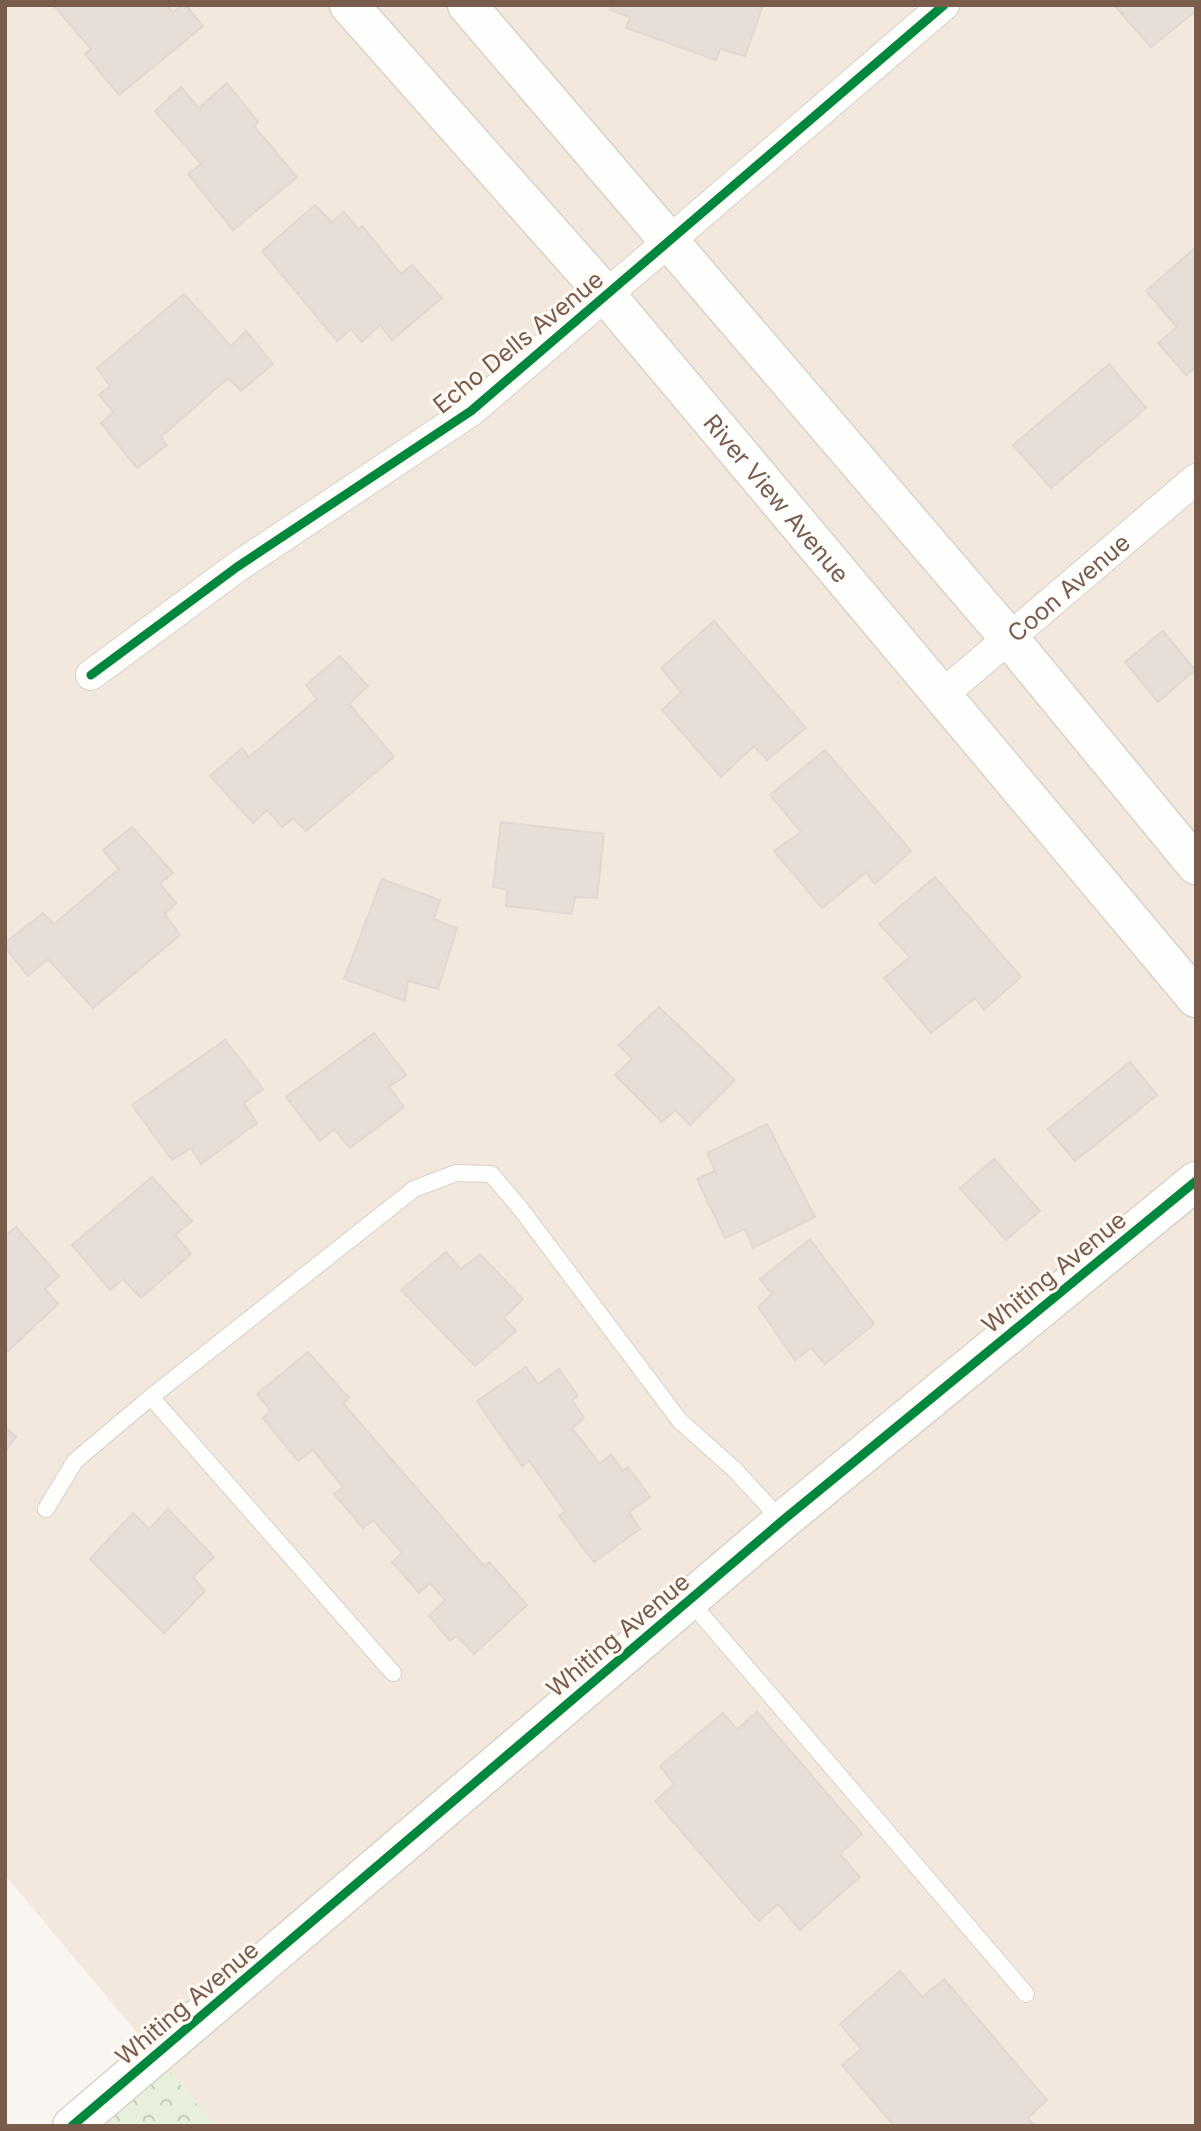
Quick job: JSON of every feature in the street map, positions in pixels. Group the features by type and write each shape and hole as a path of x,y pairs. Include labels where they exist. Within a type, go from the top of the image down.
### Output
{"main road":[{"name":"River View Avenue","path":"349,5 607,296 1196,998"},
{"path":"467,5 1009,638 1196,865"},
{"name":"Whiting Avenue","path":"72,2126 782,1521 1196,1181"}],"street":[{"name":"Echo Dells Avenue","path":"91,675 237,567 471,411 944,5"},
{"name":"Coon Avenue","path":"942,695 1196,479"}],"lane":[{"path":"46,1509 75,1461 151,1397 414,1189 456,1173 491,1174 680,1421 734,1469 782,1521"},
{"path":"151,1397 393,1673"},
{"path":"689,1600 1026,1994"}],"shaded area":[{"path":"5,5 1196,5 1196,2126 215,2126 5,1875"}],"green space":[{"path":"155,2054 215,2126 72,2126"}],"building":[{"path":"53,5 167,5 173,13 181,5 186,5 203,26 119,95 85,54 91,49"},
{"path":"612,5 763,5 745,56 720,49 716,60 626,28 630,17 610,10"},
{"path":"1114,5 1196,5 1196,11 1151,47"},
{"path":"227,83 258,122 254,126 297,177 233,230 188,174 201,164 155,111 181,87 199,108"},
{"path":"315,205 332,222 344,212 358,229 362,226 401,274 412,265 442,298 392,340 380,325 362,342 351,329 337,341 262,251"},
{"path":"1196,247 1196,367 1186,375 1158,343 1177,327 1146,291"},
{"path":"184,294 231,346 246,331 273,364 241,391 228,378 161,437 167,445 137,468 101,423 113,412 99,395 110,386 97,368"},
{"path":"1109,364 1146,408 1051,488 1013,445"},
{"path":"714,621 806,728 767,760 754,746 721,777 662,710 681,692 661,668"},
{"path":"1163,631 1195,670 1158,702 1125,662"},
{"path":"340,656 368,686 349,704 394,757 306,831 293,818 282,827 267,810 253,823 210,776 242,748 249,757 317,699 306,685"},
{"path":"825,750 911,851 875,884 866,872 822,908 774,851 801,832 770,795"},
{"path":"501,822 604,834 597,898 575,897 572,914 506,906 507,890 493,887"},
{"path":"132,827 173,873 160,884 176,903 165,914 180,935 93,1008 48,959 28,976 5,947 5,943 43,913 54,924 119,869 103,850"},
{"path":"935,877 1021,977 984,1010 975,998 931,1033 884,978 910,957 879,924"},
{"path":"382,879 440,900 434,919 457,928 438,989 408,981 405,1001 344,979"},
{"path":"659,1007 735,1080 690,1125 675,1110 662,1122 615,1075 632,1059 619,1045"},
{"path":"374,1033 406,1075 389,1087 404,1107 350,1148 334,1129 320,1141 286,1097"},
{"path":"225,1040 263,1089 244,1103 257,1123 201,1164 191,1148 172,1160 132,1105"},
{"path":"1130,1062 1157,1095 1075,1161 1048,1129"},
{"path":"767,1124 815,1217 753,1248 745,1229 725,1238 697,1179 715,1171 707,1153"},
{"path":"994,1159 1040,1211 1006,1240 960,1188"},
{"path":"152,1177 192,1221 175,1235 191,1254 141,1298 123,1279 110,1290 72,1245"},
{"path":"16,1227 59,1276 45,1289 58,1304 8,1351 5,1348 5,1236"},
{"path":"810,1239 874,1324 825,1364 811,1348 795,1360 758,1307 772,1294 760,1279"},
{"path":"446,1252 461,1269 480,1254 523,1299 504,1318 516,1331 475,1366 401,1290"},
{"path":"308,1352 349,1398 343,1403 484,1566 489,1562 527,1605 474,1654 457,1636 450,1641 429,1616 445,1600 430,1583 419,1593 392,1562 402,1553 373,1520 363,1528 334,1494 343,1487 313,1450 298,1461 263,1418 271,1411 257,1394"},
{"path":"526,1367 538,1384 559,1369 578,1396 572,1400 584,1418 572,1428 600,1464 611,1454 623,1471 628,1467 650,1497 629,1512 640,1529 594,1562 559,1516 565,1511 529,1461 522,1466 477,1401"},
{"path":"5,1427 16,1437 5,1452"},
{"path":"168,1509 214,1557 193,1577 205,1591 164,1633 90,1559 133,1513 149,1529"},
{"path":"757,1712 862,1834 840,1854 860,1877 800,1930 778,1904 759,1921 655,1801 674,1784 660,1766 723,1713 737,1729"},
{"path":"900,1971 922,1997 944,1979 1047,2100 1028,2118 1034,2126 894,2126 842,2065 861,2049 840,2024"}],"cycle path":[{"path":"91,675 237,567 471,411 944,5"},
{"path":"72,2126 782,1521 1196,1181"}]}
